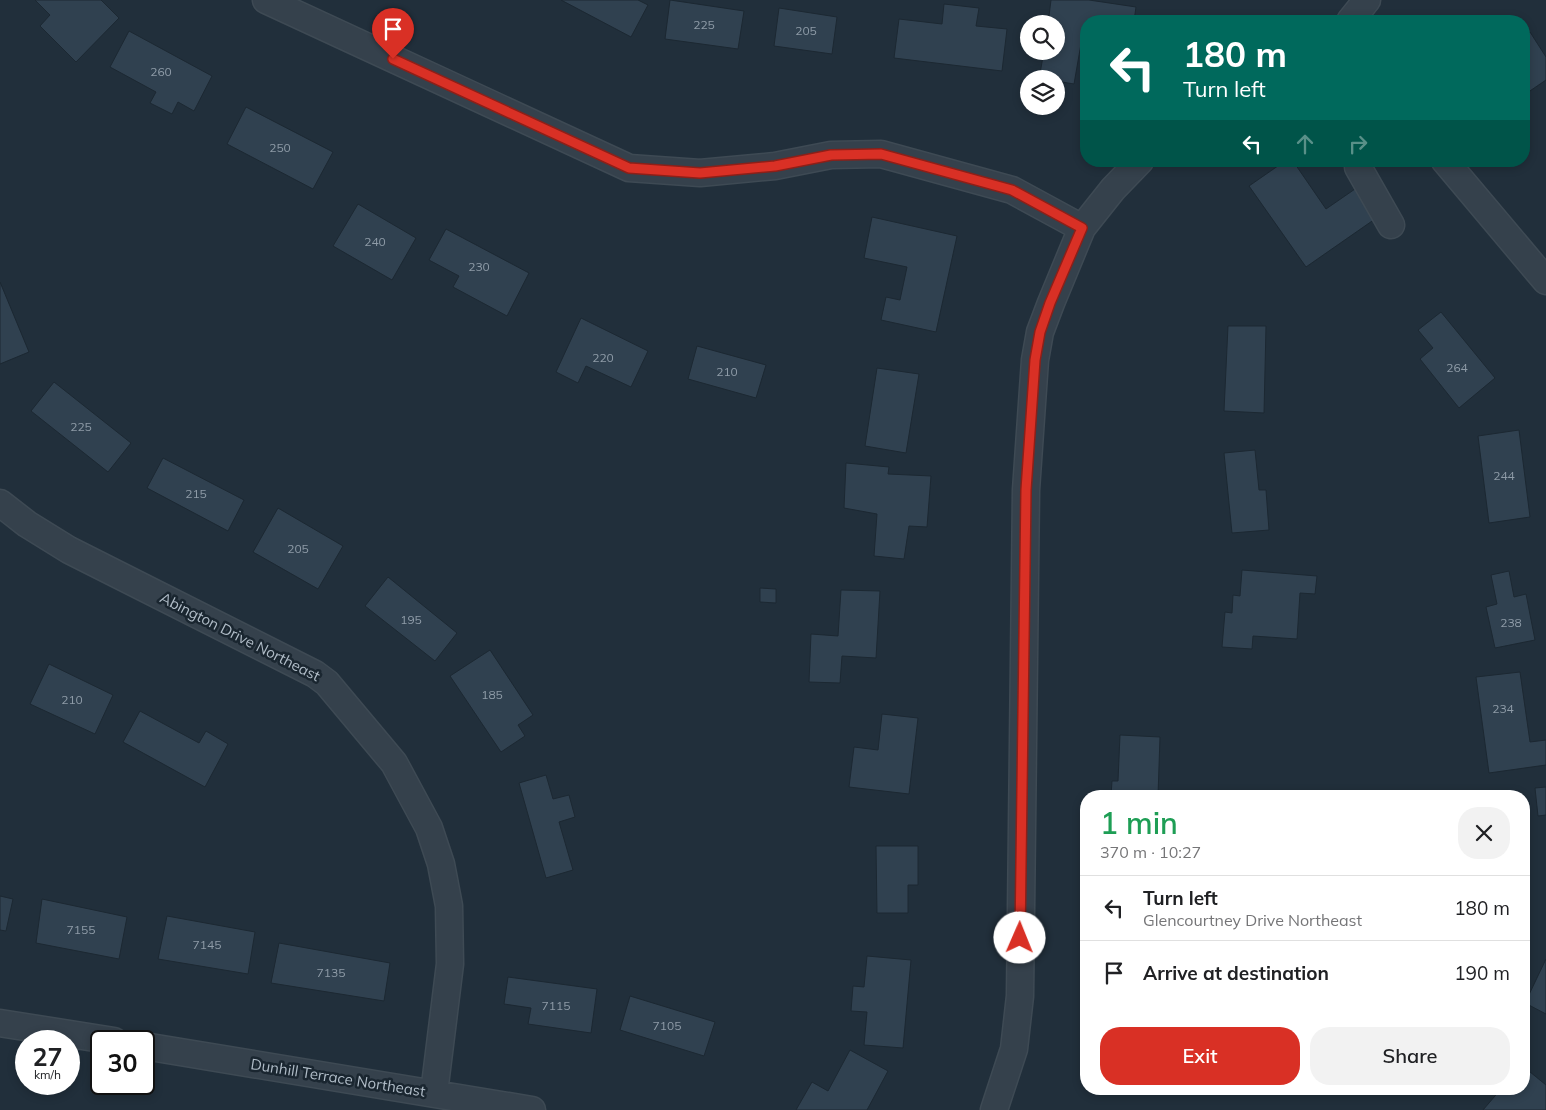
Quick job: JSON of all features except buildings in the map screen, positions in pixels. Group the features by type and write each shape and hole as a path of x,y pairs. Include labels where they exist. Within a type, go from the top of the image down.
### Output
{"street":[{"path":"266,0 629,168 700,173 775,166 831,155 881,154 1012,190 1082,228"},
{"path":"1355,15 1367,0"},
{"path":"994,1110 1014,1049 1020,996 1026,490 1035,360 1040,332 1050,303 1082,228 1113,189 1134,167"},
{"path":"1358,167 1391,225"},
{"path":"1450,167 1546,280"},
{"name":"Abington Drive Northeast","path":"0,503 27,524 70,550 315,674 328,683 394,763 429,828 441,864 449,906 450,964 434,1093"},
{"path":"0,1023 90,1037"},
{"name":"Dunhill Terrace Northeast","path":"155,1048 532,1110"}],"route":[{"path":"393,59 629,168 700,173 775,166 831,155 881,154 1012,190 1082,228 1050,303 1040,332 1035,360 1026,490 1020,938"}]}
